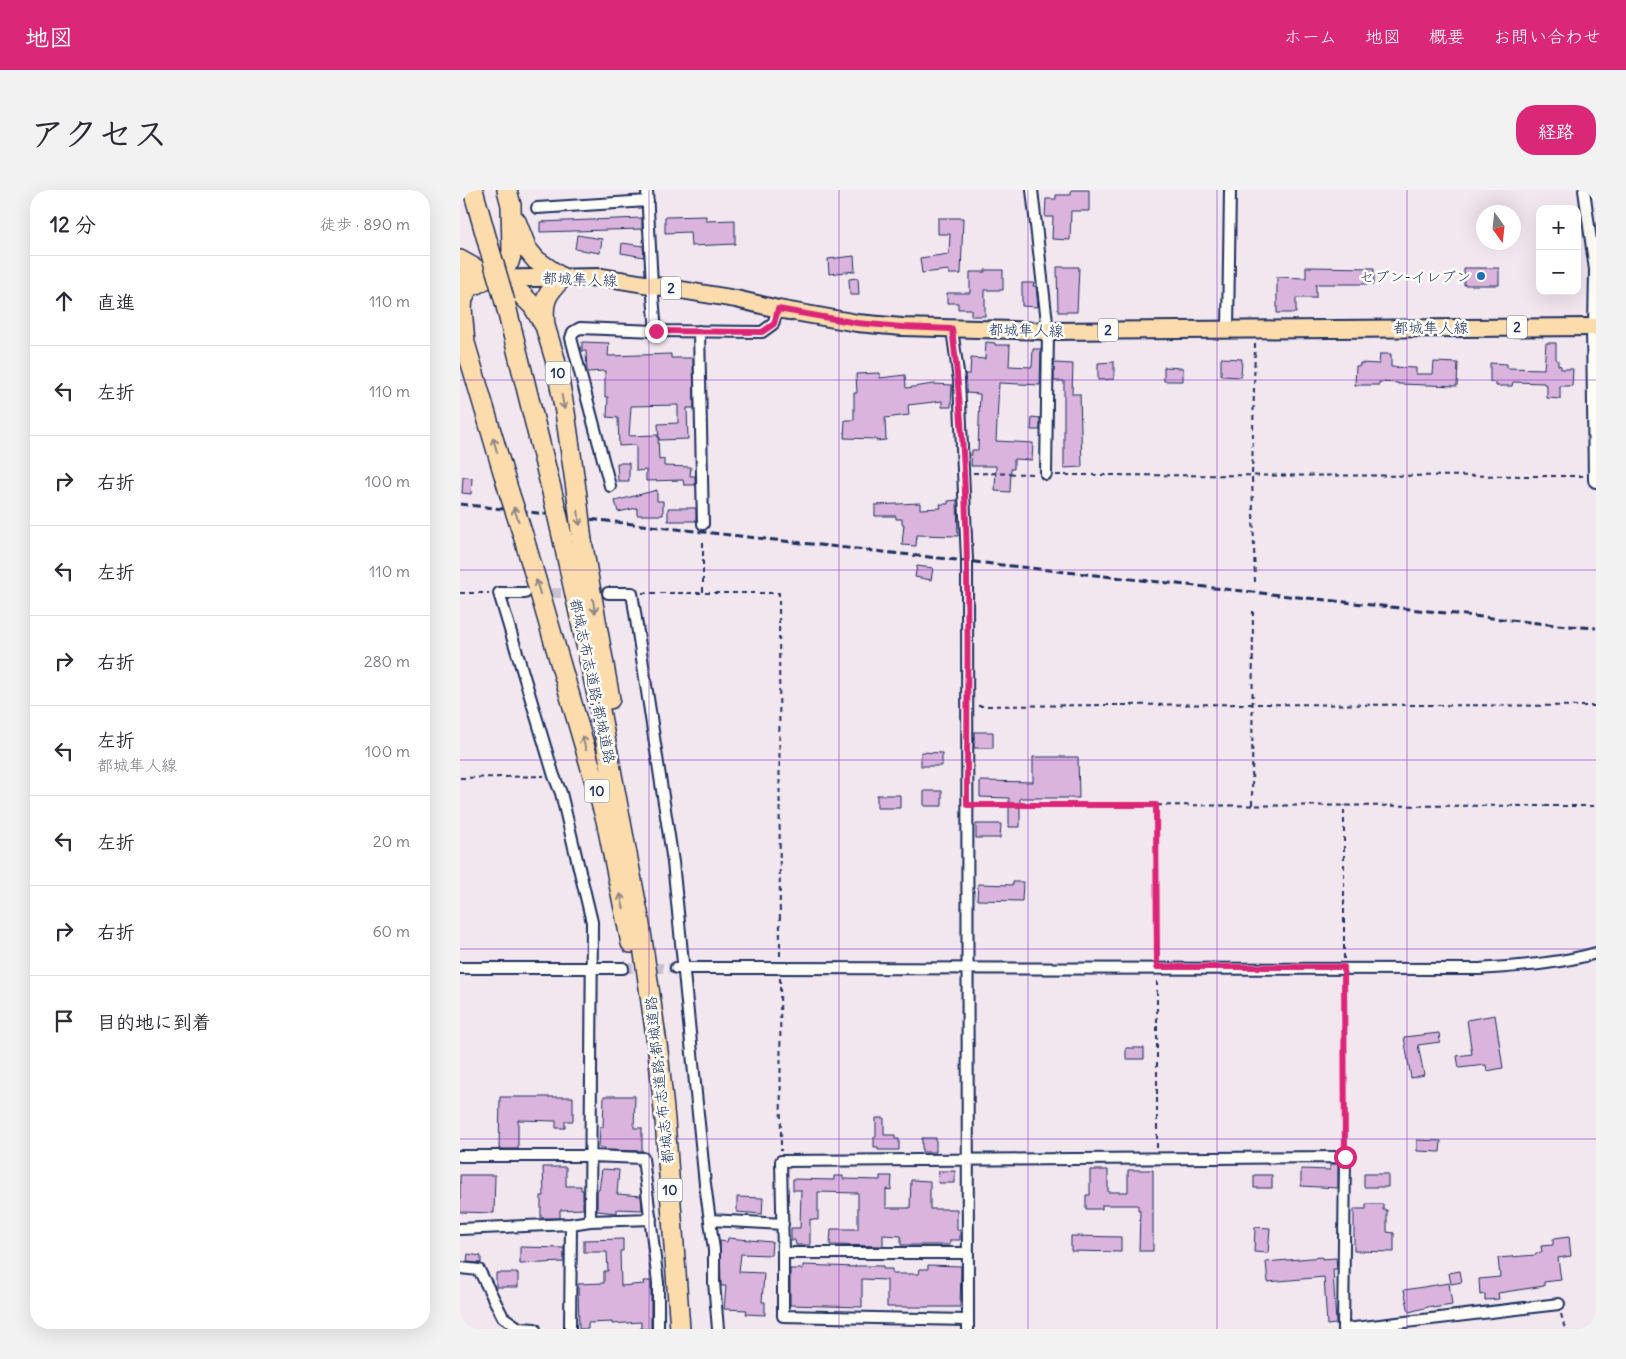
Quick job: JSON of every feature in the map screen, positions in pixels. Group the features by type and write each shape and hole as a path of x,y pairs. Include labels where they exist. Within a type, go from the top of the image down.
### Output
{"highway":[{"name":"都城志布志道路;都城道路","path":"473,190 505,302 563,540 598,700 639,918 658,1051 665,1120 680,1329"},
{"name":"10","path":"509,197 512,252 509,262 502,271 490,278 476,282 468,288 463,298 462,338 523,535 606,820 631,942 658,1051"},
{"path":"509,197 527,249 536,260 562,278"},
{"name":"10","path":"460,260 521,294 533,306 545,326"},
{"name":"10","path":"562,278 551,289 545,300 543,311 565,412 582,541 616,736 609,761"}],"main road":[{"name":"都城隼人線","path":"460,279 602,278 652,285 857,323 902,327 1048,331 1595,327"}],"street":[{"path":"648,190 656,331"},
{"path":"1032,190 1048,331 1046,474"},
{"path":"1228,329 1230,190"},
{"path":"1584,190 1595,270 1596,480"},
{"path":"536,208 648,201"},
{"path":"610,486 571,338 572,332 580,328 762,332 774,324 778,309"},
{"path":"952,329 959,380 967,560 968,968 967,1159 967,1253 968,1324 783,1316 781,1160 967,1159 1345,1157 1345,1329 1396,1327 1559,1304"},
{"path":"699,332 703,524"},
{"path":"526,593 499,593 554,776 561,793 592,922 590,1220"},
{"path":"608,593 632,593 673,862 680,968 710,1220 718,1329"},
{"path":"680,968 1344,967 1480,969 1530,965 1581,957 1596,952"},
{"path":"460,968 624,968"},
{"path":"460,1156 643,1158 658,1283 658,1329"},
{"path":"460,1230 571,1224 590,1220 651,1219"},
{"path":"710,1220 783,1224"},
{"path":"570,1329 571,1224"},
{"path":"783,1253 967,1253"},
{"path":"460,1268 478,1270 504,1317 519,1328 535,1329"}],"path":[{"path":"1255,329 1252,476 1255,582"},
{"path":"963,473 1252,476 1596,476"},
{"path":"703,542 703,592"},
{"path":"460,593 499,593"},
{"path":"632,593 779,593 781,1160"},
{"path":"1252,805 1253,609"},
{"path":"967,706 1252,704 1596,706"},
{"path":"460,778 554,776"},
{"path":"967,805 1596,806"},
{"path":"1156,805 1157,1158"},
{"path":"1344,805 1345,1157"},
{"path":"1559,1304 1565,1329"}],"building":[{"path":"1071,190 1089,190 1089,211 1071,211 1070,240 1052,239 1053,217 1045,217 1046,199 1056,199 1056,195 1071,195"},
{"path":"706,216 706,221 735,220 735,244 691,246 690,232 665,233 665,217"},
{"path":"642,218 642,229 540,232 540,222"},
{"path":"938,218 963,218 961,274 949,274 949,270 922,273 920,258 949,254 950,234 938,234"},
{"path":"577,235 602,239 600,253 575,249"},
{"path":"622,243 643,246 644,257 621,253"},
{"path":"854,256 855,271 829,274 828,259"},
{"path":"1057,267 1079,267 1077,312 1058,312"},
{"path":"1306,267 1374,268 1374,284 1316,284 1316,298 1296,298 1296,313 1277,313 1277,277 1306,278"},
{"name":"セブン-イレブン","path":"1464,268 1499,268 1499,285 1464,285"},
{"path":"985,270 1003,270 1003,290 985,290 985,316 971,316 971,309 958,309 958,303 947,303 947,293 970,293 970,272 985,272"},
{"path":"858,278 859,295 850,295 849,279"},
{"path":"1022,283 1034,283 1033,286 1036,286 1038,307 1022,306"},
{"path":"582,342 609,343 608,356 671,354 671,358 693,358 694,408 687,408 688,439 659,440 658,424 678,423 678,405 631,406 629,436 658,435 659,460 664,459 664,466 691,467 690,476 695,476 695,485 684,485 683,480 646,481 646,470 636,471 636,445 619,446 618,418 607,417 608,397 605,397 605,371 587,372 586,351 582,351"},
{"path":"986,342 995,343 995,345 1010,345 1009,366 1032,367 1033,349 1041,349 1040,385 999,383 996,441 1033,443 1032,460 1014,459 1014,469 1011,469 1010,492 995,491 996,466 971,466 972,450 978,450 980,394 966,393 965,374 970,374 971,358 985,359"},
{"path":"1546,343 1556,343 1556,360 1558,360 1558,365 1561,366 1561,369 1573,369 1572,386 1560,386 1560,399 1547,398 1547,385 1544,383 1513,382 1512,386 1496,386 1496,383 1490,382 1490,363 1507,364 1507,368 1544,369"},
{"path":"1380,354 1391,354 1391,367 1416,368 1416,374 1433,374 1434,362 1458,363 1457,386 1379,382 1379,385 1355,385 1356,366 1360,366 1360,363 1379,364"},
{"path":"1221,358 1242,359 1241,377 1221,376"},
{"path":"1114,362 1114,379 1098,380 1098,363"},
{"path":"1054,363 1073,364 1072,394 1080,394 1082,467 1064,468 1064,381 1054,381"},
{"path":"1164,367 1183,368 1183,381 1164,381"},
{"path":"880,373 880,378 905,375 906,388 934,384 952,385 951,407 942,407 942,401 908,405 909,415 885,418 886,440 844,438 845,420 854,420 854,393 857,393 856,374"},
{"path":"1032,417 1040,418 1040,430 1031,430"},
{"path":"617,463 629,463 629,481 618,481"},
{"path":"463,477 472,478 471,494 462,493"},
{"path":"657,490 657,501 663,501 663,515 637,515 637,508 618,512 615,501"},
{"path":"957,500 958,536 917,535 916,546 902,545 904,524 902,524 902,519 896,519 896,516 875,516 875,505 920,503 920,509 941,508 940,504 948,504 948,501"},
{"path":"668,508 696,508 696,521 668,521"},
{"path":"917,566 933,568 931,580 915,577"},
{"path":"974,732 993,732 993,748 974,748"},
{"path":"921,752 942,753 942,766 921,766"},
{"path":"1033,757 1078,757 1079,798 1020,798 1020,827 1009,827 1009,798 980,797 980,781 1033,782"},
{"path":"924,791 942,791 942,806 924,806"},
{"path":"877,795 900,795 900,808 877,808"},
{"path":"976,824 1001,824 1000,838 976,838"},
{"path":"1013,882 1023,882 1022,901 977,900 978,884 1013,885"},
{"path":"1495,1015 1503,1068 1487,1071 1486,1065 1459,1068 1457,1056 1472,1054 1467,1020"},
{"path":"1439,1033 1440,1042 1418,1045 1424,1075 1411,1078 1404,1037"},
{"path":"1126,1048 1144,1048 1144,1059 1126,1059"},
{"path":"604,1096 635,1096 634,1128 642,1128 642,1151 605,1150 605,1148 599,1148 600,1127 603,1127"},
{"path":"500,1097 573,1097 573,1121 565,1121 565,1128 556,1128 556,1121 518,1120 518,1149 499,1149"},
{"path":"876,1118 884,1118 884,1135 895,1135 895,1139 899,1139 899,1150 878,1150 878,1147 874,1147"},
{"path":"922,1138 936,1138 936,1152 922,1152"},
{"path":"1417,1140 1441,1141 1440,1152 1417,1151"},
{"path":"1330,1164 1338,1164 1338,1188 1301,1186 1301,1169 1330,1170"},
{"path":"543,1167 566,1167 566,1186 581,1186 581,1190 583,1190 583,1209 560,1210 560,1218 541,1218 541,1196 544,1196"},
{"path":"602,1169 619,1170 617,1194 641,1196 642,1210 617,1209 617,1213 597,1211 597,1190 599,1190"},
{"path":"1090,1170 1108,1170 1108,1192 1128,1192 1128,1170 1153,1170 1153,1251 1139,1251 1140,1210 1138,1210 1138,1205 1102,1205 1102,1209 1086,1209 1086,1195 1090,1195"},
{"path":"939,1171 955,1171 955,1183 938,1183"},
{"path":"1364,1174 1388,1174 1388,1187 1364,1187"},
{"path":"460,1175 495,1175 494,1213 460,1212"},
{"path":"1254,1175 1272,1175 1272,1188 1254,1188"},
{"path":"834,1176 843,1176 843,1179 880,1180 880,1176 892,1176 891,1190 886,1189 886,1208 910,1208 911,1180 930,1181 930,1209 957,1209 957,1230 960,1230 960,1240 950,1240 950,1245 901,1245 901,1236 883,1235 883,1246 830,1245 831,1229 858,1229 858,1193 818,1192 818,1220 810,1219 810,1245 796,1245 795,1240 791,1240 791,1228 800,1228 801,1190 793,1190 793,1179 834,1180"},
{"path":"737,1197 763,1198 762,1214 737,1212"},
{"path":"1366,1204 1383,1204 1383,1210 1387,1210 1387,1232 1394,1233 1394,1252 1354,1251 1354,1209 1366,1209"},
{"path":"1255,1227 1270,1228 1268,1253 1254,1252"},
{"path":"1071,1236 1121,1237 1121,1252 1071,1251"},
{"path":"1569,1237 1571,1256 1558,1258 1561,1280 1544,1282 1544,1286 1498,1293 1499,1299 1485,1300 1485,1294 1480,1295 1479,1279 1500,1277 1498,1258 1536,1255 1536,1253 1542,1252 1541,1246 1553,1245 1553,1239"},
{"path":"728,1238 772,1242 771,1255 741,1254 739,1272 764,1273 762,1302 765,1302 765,1315 746,1314 747,1310 724,1309 726,1286 721,1286 720,1241 727,1242"},
{"path":"623,1239 623,1251 620,1251 621,1286 644,1284 643,1281 651,1281 651,1329 641,1329 641,1322 612,1324 612,1322 588,1323 588,1329 579,1329 578,1284 604,1283 604,1271 608,1271 607,1252 584,1252 584,1240"},
{"path":"520,1247 564,1248 564,1262 520,1264"},
{"path":"468,1254 481,1256 481,1263 467,1262"},
{"path":"1322,1257 1322,1259 1336,1258 1337,1269 1333,1269 1336,1324 1327,1325 1324,1277 1268,1282 1266,1262"},
{"path":"803,1265 883,1266 883,1269 892,1269 892,1274 919,1274 920,1269 928,1269 928,1265 961,1266 960,1307 887,1307 887,1280 862,1279 862,1307 790,1305 790,1269 803,1269"},
{"path":"1460,1271 1462,1282 1451,1284 1449,1273"},
{"path":"496,1273 518,1273 518,1287 496,1287"},
{"path":"1449,1283 1452,1305 1432,1308 1432,1306 1409,1312 1404,1290"}],"tunnel":[{"path":"536,593 608,593"},
{"path":"623,968 676,968"}],"railway":[{"path":"460,504 1008,566 1596,628"}],"place":[{"name":"セブン-イレブン","path":"1481,276"}],"route":[{"path":"656,331 762,332 774,324 778,309 857,323 952,329 959,380 967,560 967,805 1156,805 1157,967 1344,967 1345,1157"}]}
